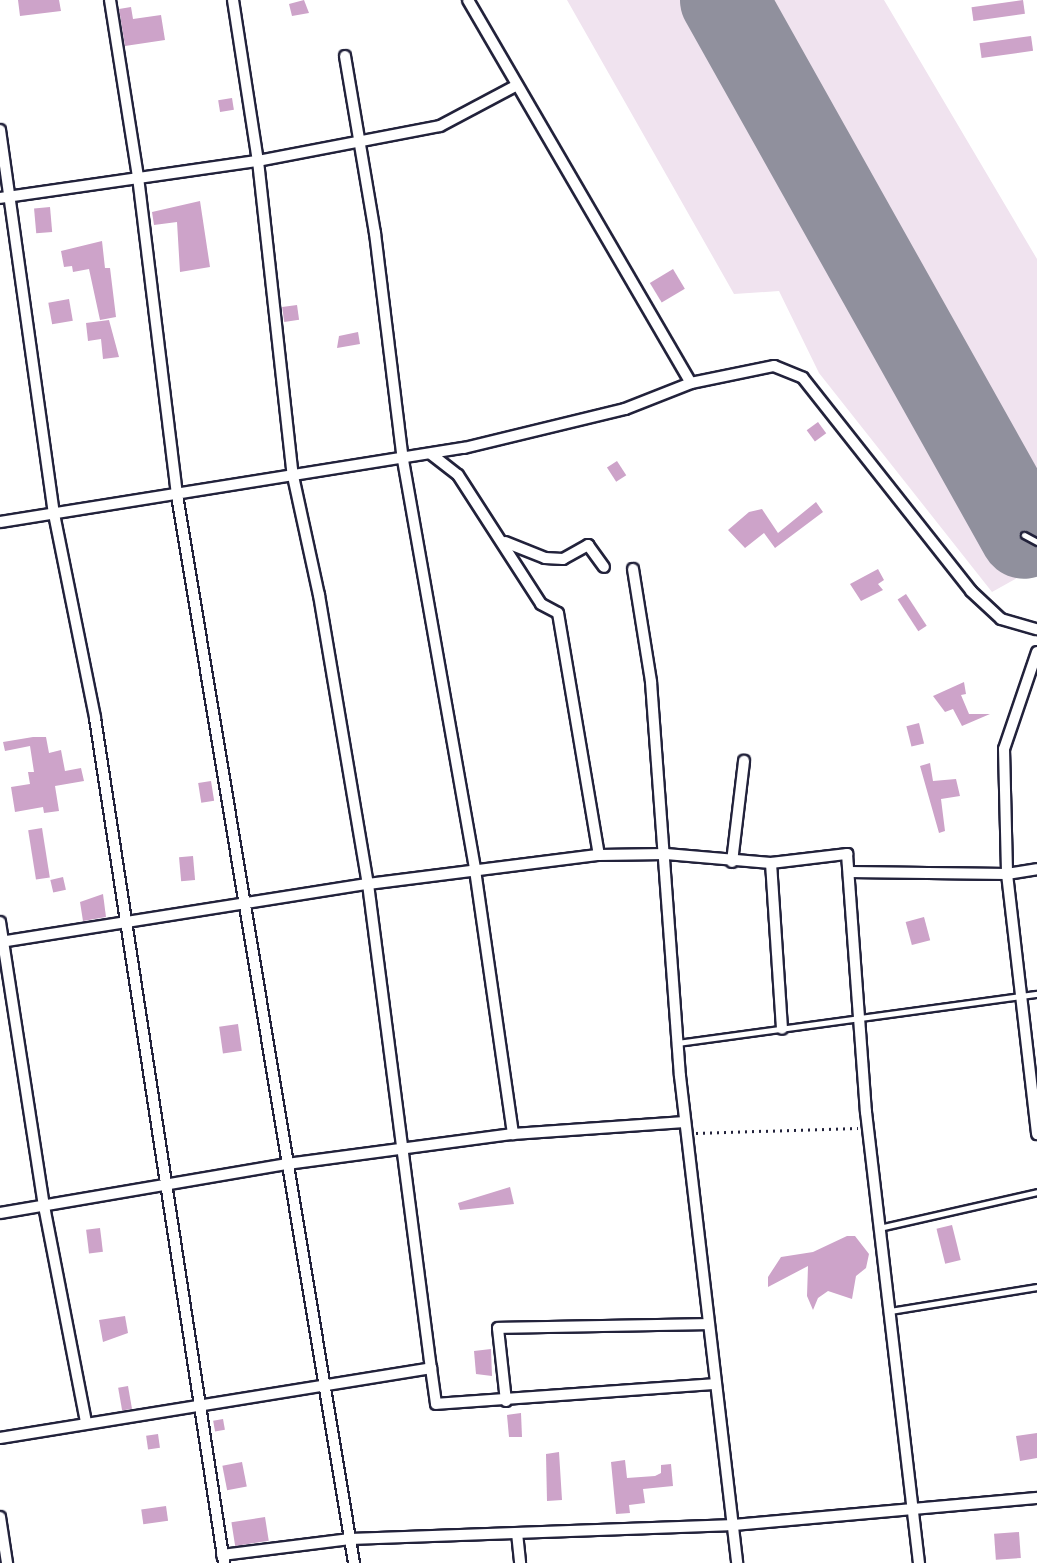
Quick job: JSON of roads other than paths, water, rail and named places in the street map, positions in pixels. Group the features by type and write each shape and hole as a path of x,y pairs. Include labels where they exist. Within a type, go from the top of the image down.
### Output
{"street":[{"path":"110,0 138,177 177,495 248,903 321,1384 354,1563"},
{"path":"233,0 258,161 293,476 319,595 369,884 400,1152 436,1404 715,1384"},
{"path":"468,0 691,383"},
{"path":"345,56 358,143 376,233 403,460 475,870 513,1134"},
{"path":"5,197 258,161 440,126 517,85"},
{"path":"0,130 5,197 54,514 95,718 223,1559 350,1539 733,1525 1037,1498"},
{"path":"0,522 403,460 625,409 691,383 774,366 803,379 971,591 1001,619 1037,629"},
{"path":"431,454 458,475 503,540 541,604 558,613 599,855"},
{"path":"503,540 545,558 563,559 589,545 604,567"},
{"path":"633,569 651,682 686,1127 737,1563"},
{"path":"1037,652 1003,749 1007,874 1037,1134"},
{"path":"732,862 744,761"},
{"path":"1,941 126,924 369,884 599,855 666,854 732,862 771,863 847,854 868,1128 915,1508 919,1563"},
{"path":"771,863 782,1029"},
{"path":"849,872 1007,874 1037,870"},
{"path":"0,922 44,1206 86,1422"},
{"path":"0,1213 287,1164 400,1152 513,1134 686,1127"},
{"path":"506,1401 498,1328 707,1324"},
{"path":"0,1437 431,1368"},
{"path":"0,1517 6,1563"},
{"path":"517,1533 520,1563"}],"lane":[{"path":"1024,535 1037,542"},
{"path":"678,1043 1037,994"},
{"path":"879,1228 1037,1192"},
{"path":"890,1311 1037,1287"}]}
